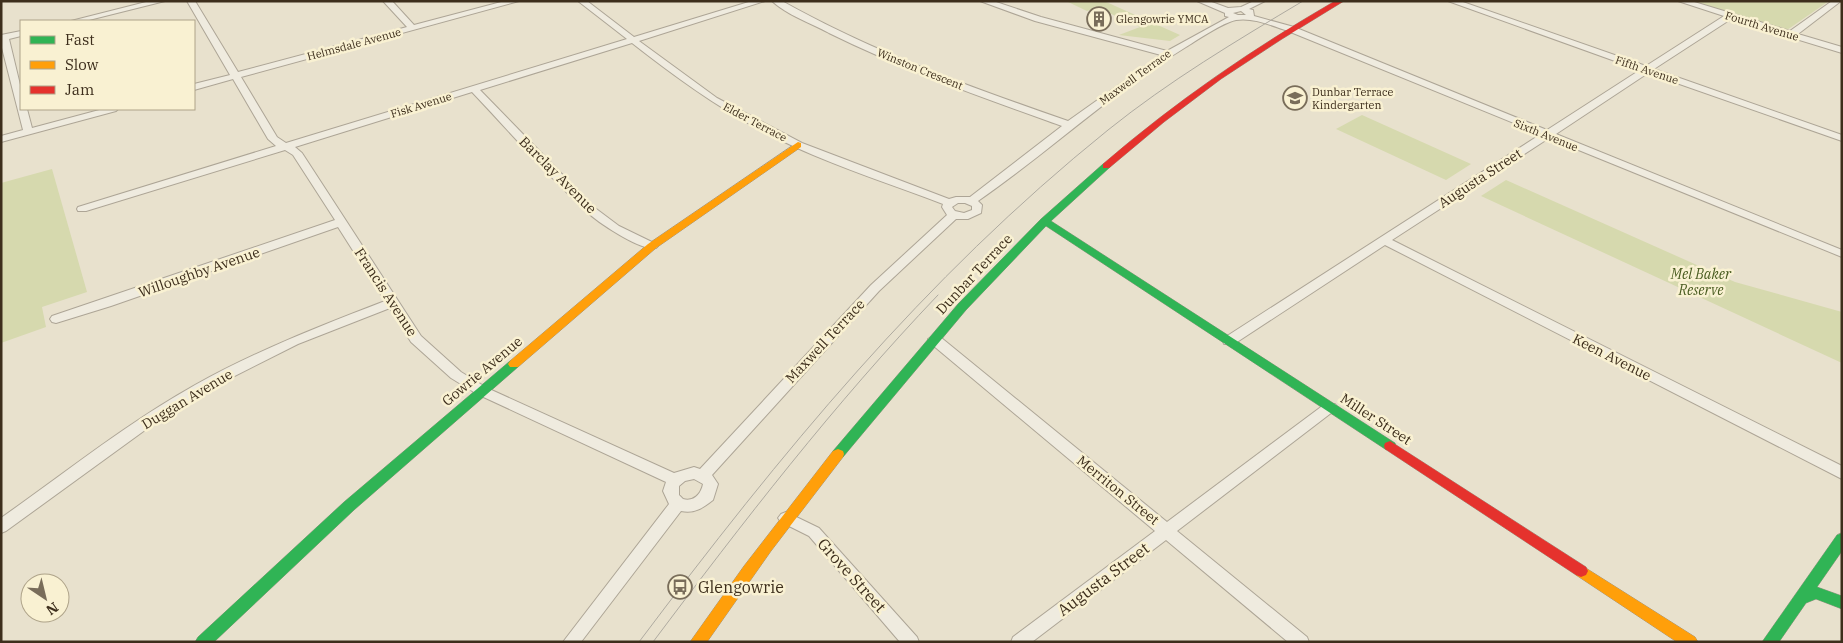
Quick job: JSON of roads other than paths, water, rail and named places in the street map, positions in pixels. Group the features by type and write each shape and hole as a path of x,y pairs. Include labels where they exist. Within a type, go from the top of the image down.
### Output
{"main road":[{"name":"Dunbar Terrace","path":"698,642 738,582 786,518 886,395 962,307 1045,221 1144,132 1234,66 1291,29 1341,1"},
{"name":"Gowrie Avenue","path":"203,642 349,506 652,246 798,145"},
{"name":"Miller Street","path":"1045,221 1690,642"},
{"path":"1770,642 1801,598 1823,574 1842,539"},
{"path":"1801,598 1816,594 1842,603"}],"street":[{"name":"Francis Avenue","path":"191,1 273,139 297,153 416,339 456,375 482,391 675,480"},
{"path":"387,1 412,28"},
{"name":"Helmsdale Avenue","path":"195,87 515,1"},
{"name":"Elder Terrace","path":"582,1 714,100 798,145 952,209"},
{"name":"Fisk Avenue","path":"82,209 761,1"},
{"name":"Winston Crescent","path":"776,1 844,38 892,59 1069,125"},
{"path":"984,1 1038,19 1167,54"},
{"path":"1201,1 1231,14"},
{"path":"1247,13 1262,1"},
{"name":"Fifth Avenue","path":"1452,1 1842,138"},
{"name":"Fourth Avenue","path":"1682,1 1842,50"},
{"path":"1791,35 1836,1"},
{"path":"79,20 158,2"},
{"name":"Sixth Avenue","path":"1231,14 1241,19 1247,13 1291,29 1842,254"},
{"name":"Maxwell Terrace","path":"972,201 1069,125 1167,54 1231,14"},
{"name":"Augusta Street","path":"1229,341 1730,16"},
{"path":"20,34 3,38 20,101"},
{"name":"Barclay Avenue","path":"474,89 591,210 615,228 652,246"},
{"path":"22,110 28,132"},
{"path":"1,139 109,110"},
{"path":"962,199 972,201 978,208 974,214 962,217 952,209 962,199"},
{"name":"Maxwell Terrace","path":"703,475 875,288 952,209"},
{"name":"Willoughby Avenue","path":"56,319 341,222"},
{"name":"Keen Avenue","path":"1383,240 1842,473"},
{"name":"Duggan Avenue","path":"1,527 148,422 200,388 293,341 392,303"},
{"name":"Merriton Street","path":"934,339 1301,642"},
{"name":"Augusta Street","path":"1019,642 1330,407"},
{"path":"686,474 703,475 711,484 708,496 695,505 677,504 669,494 675,480 686,474"},
{"path":"571,642 677,504"},
{"name":"Grove Street","path":"786,518 814,532 911,642"}],"tram line":[{"path":"639,642 746,503 801,436 857,371 977,246 1041,187 1131,112 1203,62 1303,1"},
{"path":"653,642 790,464 862,378 938,295"}],"place":[{"name":"Glengowrie YMCA","path":"1099,19"},
{"name":"Dunbar Terrace Kindergarten","path":"1295,98"},
{"name":"Glengowrie","path":"680,587"}],"park label":[{"name":"Mel Baker Reserve","path":"1701,282"}]}
